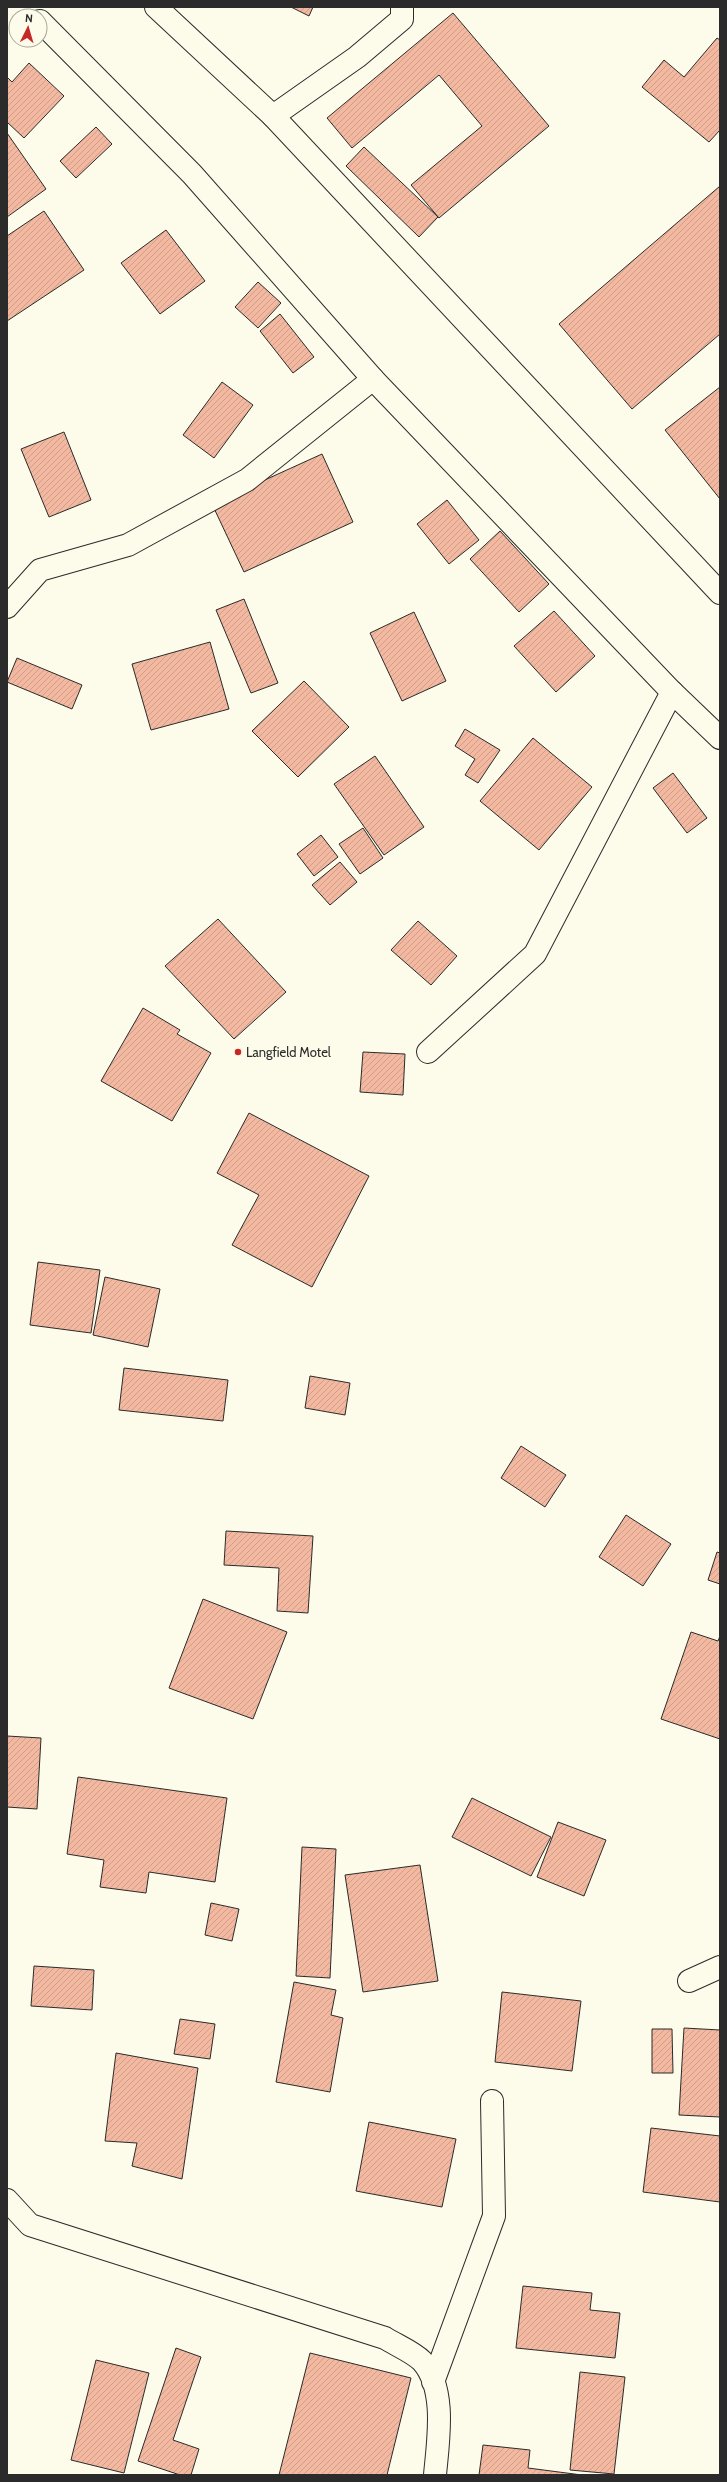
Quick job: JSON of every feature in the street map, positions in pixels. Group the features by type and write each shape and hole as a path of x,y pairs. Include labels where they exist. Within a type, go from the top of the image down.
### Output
{"street":[{"path":"156,7 273,116 720,593"},
{"path":"273,116 357,57 402,13 420,7"},
{"path":"48,29 192,174 373,379 672,692 720,738"},
{"path":"7,607 40,570 128,545 247,480 373,379"},
{"path":"428,1052 535,954 672,692"},
{"path":"689,1981 720,1967"},
{"path":"433,2382 494,2216 492,2101"},
{"path":"7,2200 30,2225 385,2338 422,2362 433,2382 440,2414 435,2475"}],"building":[{"path":"291,7 313,7 309,16"},
{"path":"453,13 549,126 439,218 411,185 482,126 439,75 352,148 327,118"},
{"path":"717,38 720,40 720,130 709,142 642,87 664,60 684,77"},
{"path":"29,63 64,96 24,138 7,122 7,77 12,82"},
{"path":"96,127 112,144 76,178 60,161"},
{"path":"7,133 46,189 7,217"},
{"path":"364,147 438,217 419,237 346,166"},
{"path":"720,186 720,334 632,409 559,324"},
{"path":"44,211 84,270 7,321 7,236"},
{"path":"166,230 205,281 160,314 121,263"},
{"path":"258,282 281,303 258,328 235,307"},
{"path":"280,314 314,357 293,373 260,331"},
{"path":"222,382 253,405 214,458 183,435"},
{"path":"720,387 720,499 665,430"},
{"path":"64,432 91,500 49,517 21,449"},
{"path":"322,454 353,522 244,572 212,504"},
{"path":"447,500 479,540 449,564 417,524"},
{"path":"500,531 549,584 519,612 470,559"},
{"path":"244,599 278,683 251,693 216,610"},
{"path":"554,611 595,656 556,692 514,646"},
{"path":"414,612 446,681 402,701 370,633"},
{"path":"210,642 229,709 151,730 132,664"},
{"path":"17,658 82,685 72,709 7,682"},
{"path":"304,681 349,727 298,777 252,731"},
{"path":"465,729 500,750 478,783 465,775 475,759 455,746"},
{"path":"533,738 592,787 539,850 480,801"},
{"path":"375,756 424,827 384,855 334,784"},
{"path":"673,773 707,818 687,833 653,788"},
{"path":"363,828 383,858 360,874 339,844"},
{"path":"321,835 338,857 314,876 297,854"},
{"path":"340,862 357,882 330,905 312,885"},
{"path":"218,919 286,992 234,1039 165,966"},
{"path":"418,921 457,956 431,985 391,950"},
{"path":"143,1008 180,1030 177,1034 211,1053 172,1121 101,1081"},
{"path":"363,1052 405,1054 403,1095 360,1092"},
{"path":"249,1113 369,1176 312,1287 232,1245 259,1195 217,1173"},
{"path":"38,1262 100,1270 91,1333 30,1325"},
{"path":"105,1277 160,1289 148,1347 93,1335"},
{"path":"124,1368 228,1380 223,1421 119,1410"},
{"path":"310,1376 350,1383 345,1415 305,1408"},
{"path":"521,1446 566,1475 545,1507 501,1478"},
{"path":"626,1515 671,1544 643,1586 599,1557"},
{"path":"226,1531 313,1536 308,1613 277,1611 279,1568 224,1565"},
{"path":"717,1552 720,1553 720,1584 708,1580"},
{"path":"203,1599 287,1632 253,1719 169,1688"},
{"path":"691,1632 718,1641 720,1636 720,1739 661,1719"},
{"path":"7,1736 41,1738 37,1809 7,1807"},
{"path":"78,1777 227,1798 215,1882 149,1872 146,1893 100,1887 104,1860 67,1854"},
{"path":"472,1798 551,1837 531,1876 452,1837"},
{"path":"558,1822 606,1840 584,1896 537,1877"},
{"path":"302,1847 336,1849 330,1978 296,1976"},
{"path":"420,1865 438,1981 363,1992 345,1875"},
{"path":"211,1903 239,1909 232,1941 205,1935"},
{"path":"34,1966 94,1970 92,2010 31,2006"},
{"path":"294,1982 336,1990 331,2015 343,2018 330,2092 276,2082"},
{"path":"502,1992 581,2001 572,2071 495,2062"},
{"path":"180,2019 215,2024 210,2059 174,2054"},
{"path":"684,2028 720,2030 720,2117 679,2115"},
{"path":"652,2029 672,2029 673,2073 652,2073"},
{"path":"116,2053 198,2068 182,2179 132,2166 137,2143 105,2141"},
{"path":"369,2122 456,2139 442,2207 356,2191"},
{"path":"651,2128 720,2136 720,2202 643,2192"},
{"path":"523,2286 592,2293 590,2310 620,2313 615,2358 516,2348"},
{"path":"176,2348 201,2357 173,2440 199,2449 191,2475 180,2475 138,2461"},
{"path":"310,2353 411,2378 387,2475 279,2475"},
{"path":"96,2360 149,2373 124,2473 71,2460"},
{"path":"580,2372 625,2377 614,2474 570,2470"},
{"path":"483,2445 530,2450 528,2468 582,2475 479,2475"}],"place":[{"name":"Langfield Motel","path":"238,1052"}]}
